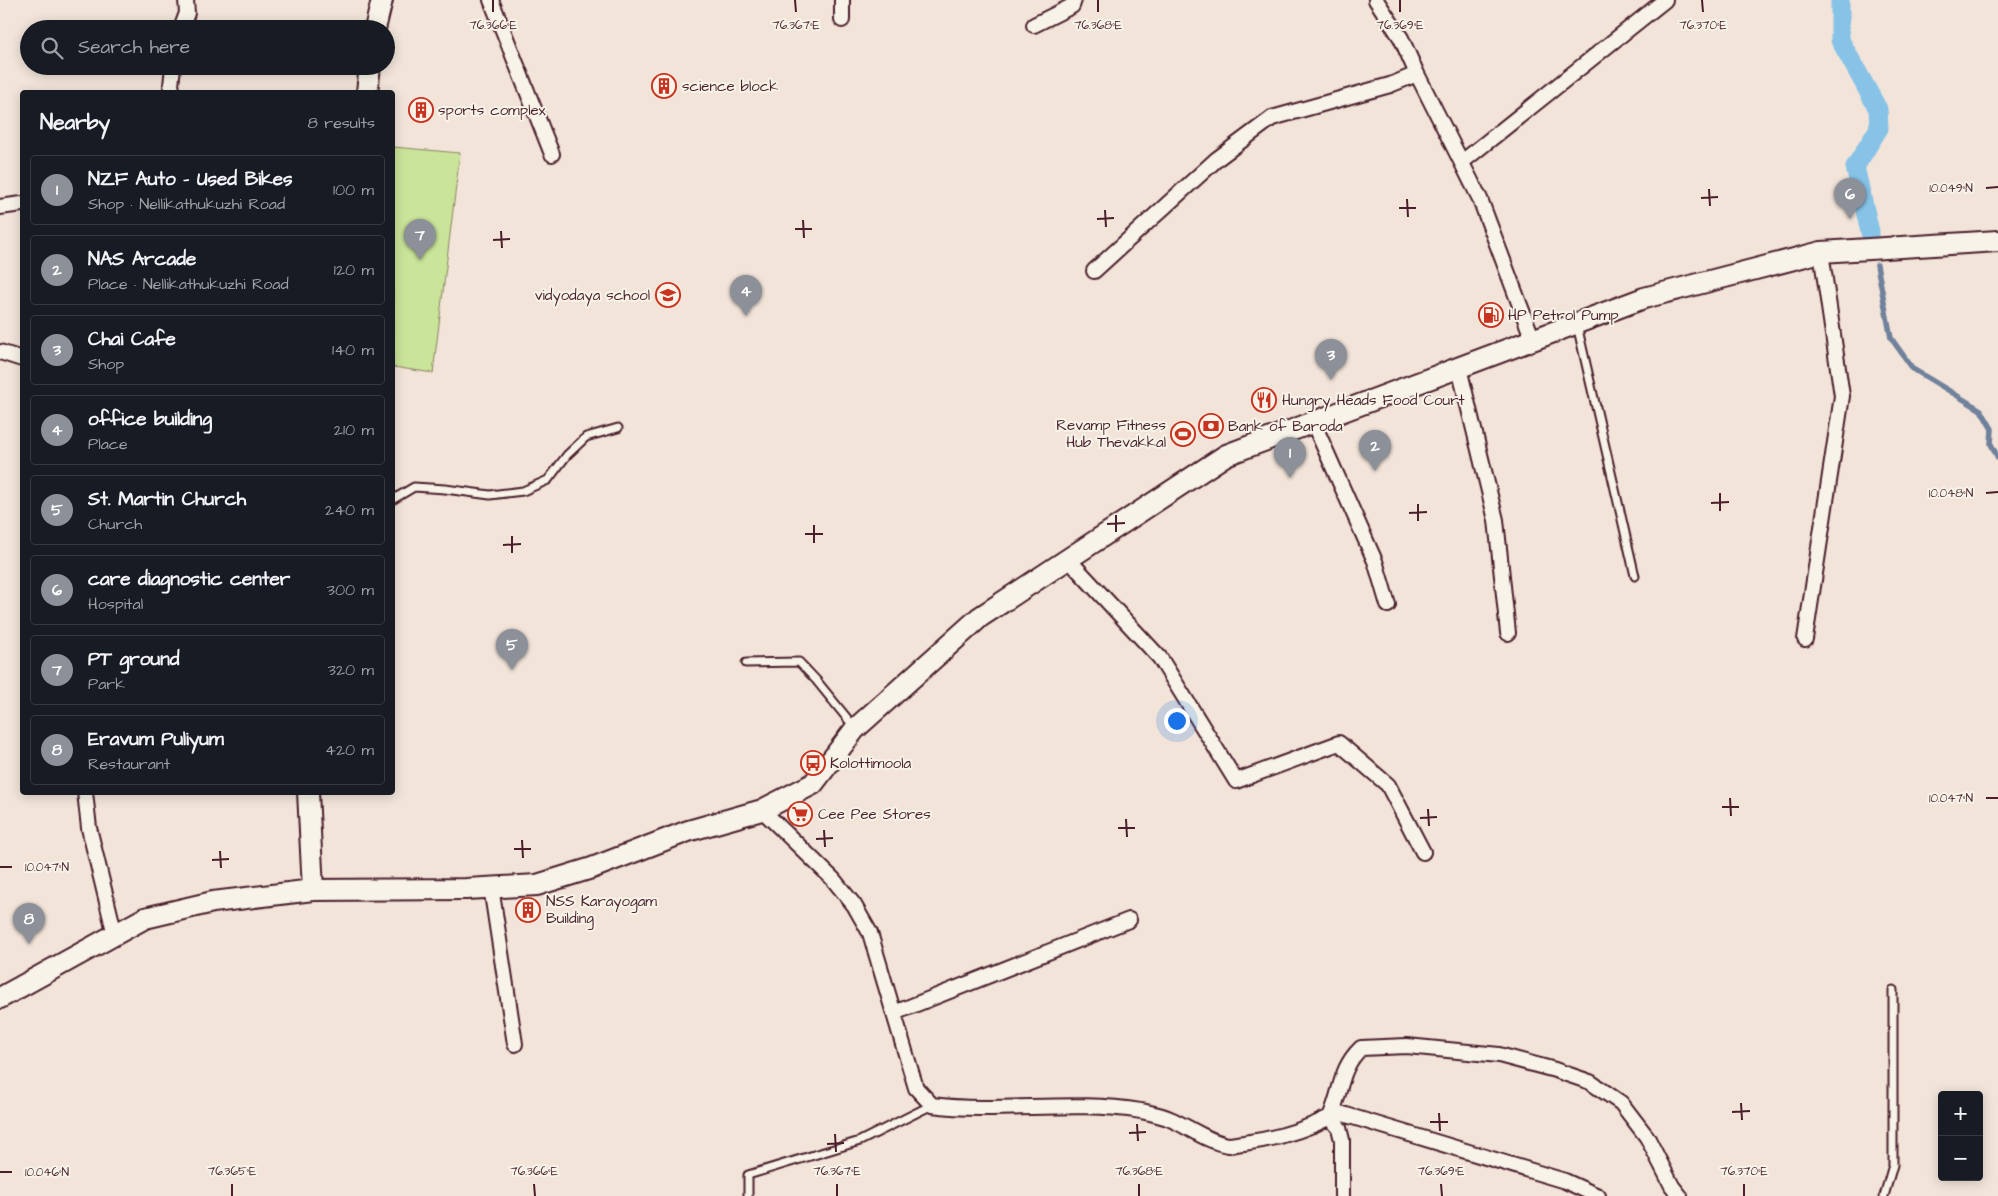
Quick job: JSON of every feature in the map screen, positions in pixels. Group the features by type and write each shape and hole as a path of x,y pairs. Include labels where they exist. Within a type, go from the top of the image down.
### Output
{"main road":[{"path":"377,20 382,0"},
{"path":"367,90 369,75"},
{"path":"0,998 145,918 213,902 313,890 537,885 592,868 688,830 762,810 813,784 855,729 980,617 1226,455 1644,298 1821,252 1998,241"},
{"path":"308,795 313,890"}],"street":[{"path":"184,20 187,13 186,0"},
{"path":"491,0 552,154"},
{"path":"842,0 842,20"},
{"path":"1034,25 1072,6 1074,0"},
{"path":"1376,0 1401,38 1480,199 1532,340"},
{"path":"1462,162 1665,0"},
{"path":"1094,272 1217,159 1272,118 1390,85 1417,74"},
{"path":"172,75 172,90"},
{"path":"0,207 20,204"},
{"path":"1804,639 1842,396 1821,252"},
{"path":"0,352 20,358"},
{"path":"1458,368 1496,520 1508,633"},
{"path":"1314,422 1375,561 1388,605"},
{"path":"1068,559 1160,658 1236,781 1339,743 1388,785 1423,852"},
{"path":"85,795 89,828 115,935"},
{"path":"762,810 833,879 854,905 870,933 916,1088 932,1105 996,1108 1068,1106 1140,1111 1169,1118 1199,1134 1229,1145 1262,1140 1313,1126 1332,1114 1346,1067 1350,1058 1361,1048 1407,1046 1499,1055 1555,1070 1590,1082 1621,1103 1646,1136 1672,1186 1680,1196"},
{"path":"491,887 515,1044"},
{"path":"894,1013 1129,920"},
{"path":"1332,1114 1339,1128 1342,1140 1342,1196"},
{"path":"1332,1114 1556,1178 1598,1196"}],"lane":[{"path":"1576,324 1635,576"},
{"path":"395,498 414,487 445,489 490,496 523,491 548,480 567,455 586,437 618,428"},
{"path":"746,663 799,662 816,680 855,729"},
{"path":"1884,1196 1893,1164 1893,990"},
{"path":"748,1196 748,1175 860,1141 932,1105"}],"green space":[{"path":"395,147 460,153 433,373 395,367"}],"waterway":[{"path":"1840,0 1840,40 1878,109 1879,128 1855,167 1870,232"},
{"path":"1877,265 1891,338 1913,369 1981,410 1992,429 1991,444 1998,458"}],"place":[{"name":"science block","path":"664,86"},
{"name":"sports complex","path":"421,110"},
{"name":"care diagnostic center","path":"1850,219"},
{"name":"PT ground","path":"420,260"},
{"name":"vidyodaya school","path":"668,295"},
{"name":"HP Petrol Pump","path":"1491,315"},
{"name":"office building","path":"746,316"},
{"name":"Chai Cafe","path":"1331,380"},
{"name":"Hungry Heads Food Court","path":"1264,400"},
{"name":"Bank of Baroda","path":"1211,426"},
{"name":"Revamp Fitness Hub Thevakkal","path":"1183,434"},
{"name":"NAS Arcade","path":"1375,471"},
{"name":"NZF Auto - Used Bikes","path":"1290,478"},
{"name":"St. Martin Church","path":"512,670"},
{"name":"Kolottimoola","path":"813,763"},
{"name":"Cee Pee Stores","path":"800,814"},
{"name":"NSS Karayogam Building","path":"528,910"},
{"name":"Eravum Puliyum","path":"29,944"}]}
